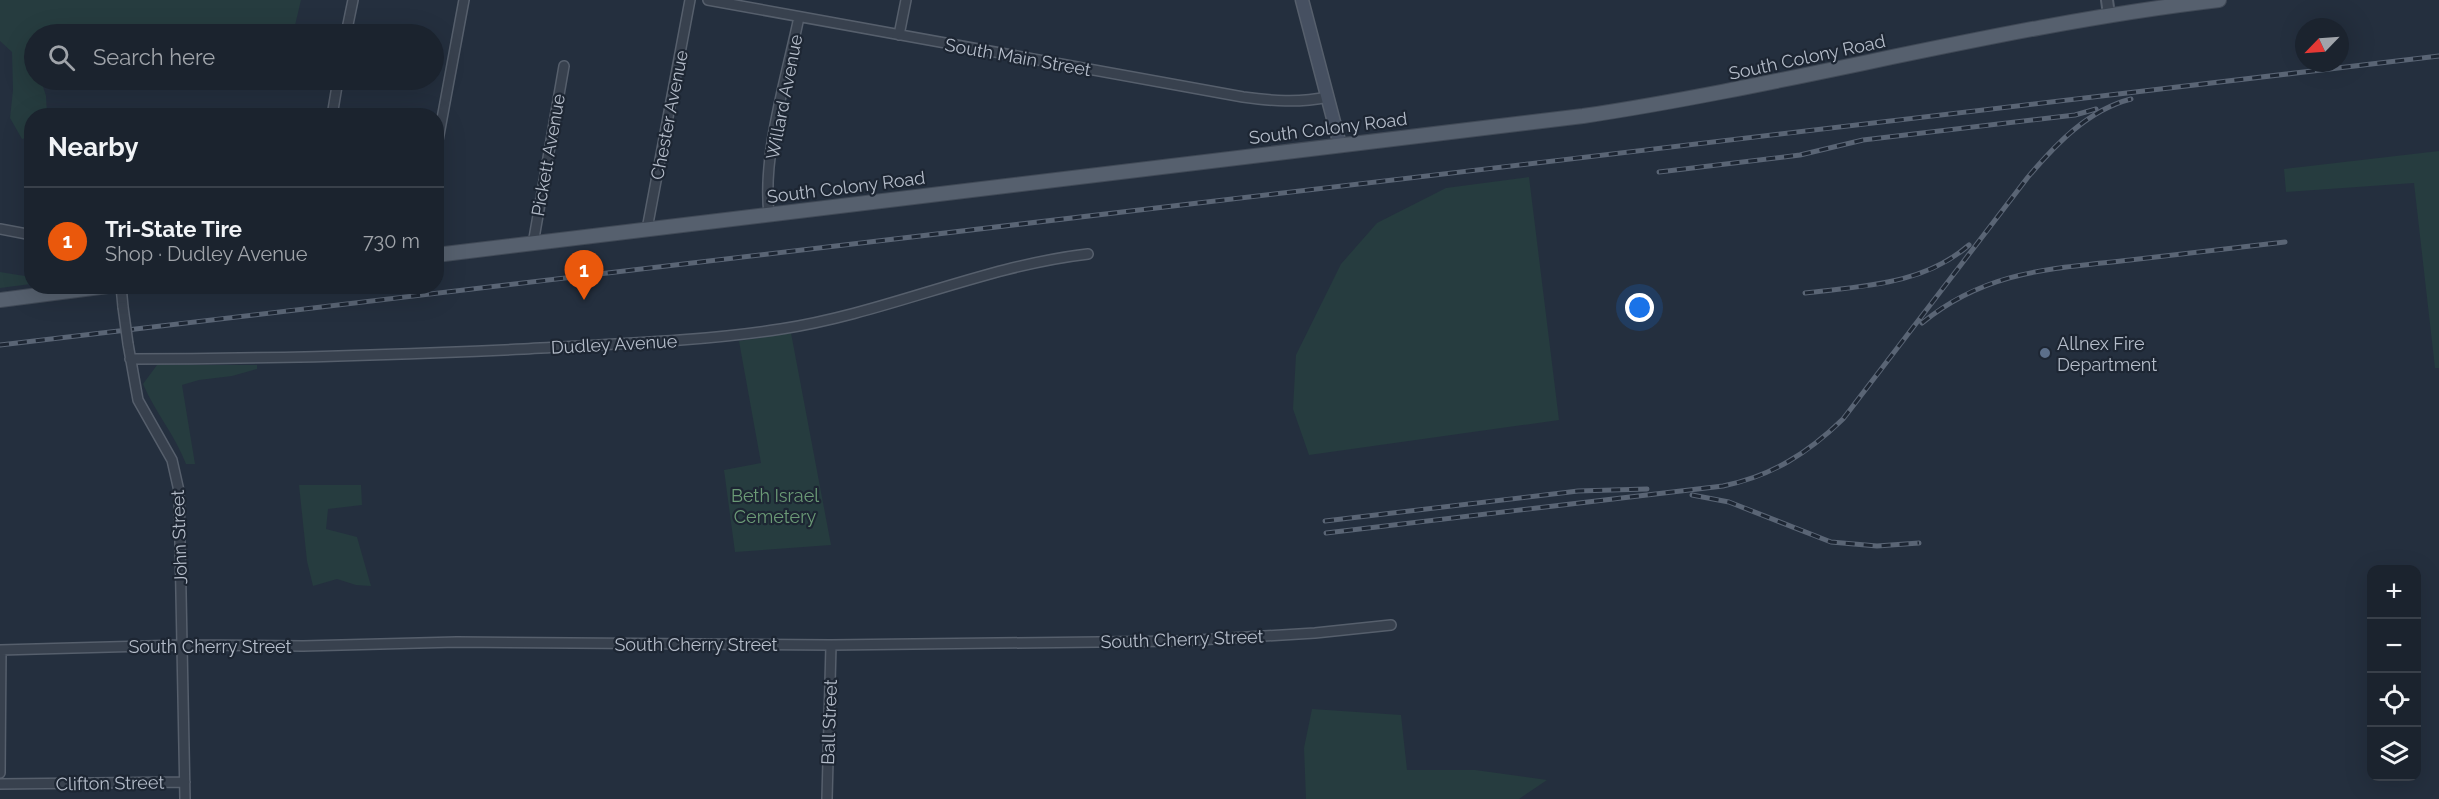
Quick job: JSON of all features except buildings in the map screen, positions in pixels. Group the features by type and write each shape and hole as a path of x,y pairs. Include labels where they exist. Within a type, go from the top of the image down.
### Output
{"main road":[{"path":"1302,0 1340,144"},
{"name":"South Colony Road","path":"444,254 1583,116 1671,102 2109,15 2218,0"},
{"path":"0,300 46,294"}],"street":[{"path":"348,24 353,0"},
{"path":"444,108 464,0"},
{"name":"Chester Avenue","path":"647,229 690,0"},
{"name":"South Main Street","path":"708,0 772,5 799,17 1253,99 1294,101 1328,97"},
{"path":"899,35 906,0"},
{"path":"2107,0 2109,15"},
{"name":"Willard Avenue","path":"769,214 772,147 799,17"},
{"name":"Pickett Avenue","path":"532,244 564,66"},
{"path":"333,108 336,90"},
{"path":"0,229 24,234"},
{"name":"Dudley Avenue","path":"130,359 378,356 643,343 737,335 823,322 1009,268 1060,257 1088,255"},
{"name":"John Street","path":"122,294 138,400 172,460 177,477 185,799"},
{"name":"South Cherry Street","path":"1,650 182,645 303,646 457,642 831,645 1187,641 1316,633 1391,625"},
{"name":"Ball Street","path":"827,799 831,645"},
{"path":"0,773 1,650"},
{"name":"Clifton Street","path":"0,784 185,782"}],"green space":[{"path":"0,0 301,0 295,24 24,24 24,90 44,90 47,108 24,108 24,138 22,139 10,118 13,90 12,52 0,41"},
{"path":"2439,151 2439,368 2435,368 2414,183 2286,192 2284,169"},
{"path":"1529,177 1559,420 1309,455 1293,409 1296,355 1341,264 1377,223 1446,188"},
{"path":"0,272 24,276 24,285 0,288"},
{"name":"Beth Israel Cemetery","path":"791,333 831,545 735,552 724,470 761,463 739,341"},
{"path":"157,365 257,365 257,369 232,376 199,380 182,385 195,464 186,464 143,384"},
{"path":"299,485 361,485 362,505 328,509 326,529 357,537 371,586 356,585 337,579 313,586 307,561"},
{"path":"1312,709 1401,715 1407,770 1475,770 1547,780 1519,799 1306,799 1304,748"}],"railway":[{"path":"444,292 2439,56"},
{"path":"1326,533 1723,486 1758,476 1788,462 1803,453 1843,419 2028,177 2050,152 2087,120 2115,104 2131,99"},
{"path":"1659,172 1800,155 1863,140 2075,115 2096,109"},
{"path":"1922,323 1946,305 1971,292 2021,275 2073,266 2285,242"},
{"path":"1805,293 1870,285 1912,276 1951,258 1969,245"},
{"path":"0,345 430,294"},
{"path":"1325,521 1578,491 1647,489"},
{"path":"1692,495 1729,502 1831,542 1877,546 1919,543"}],"place":[{"name":"Tri-State Tire","path":"584,300"},
{"name":"Allnex Fire Department","path":"2045,353"}]}
